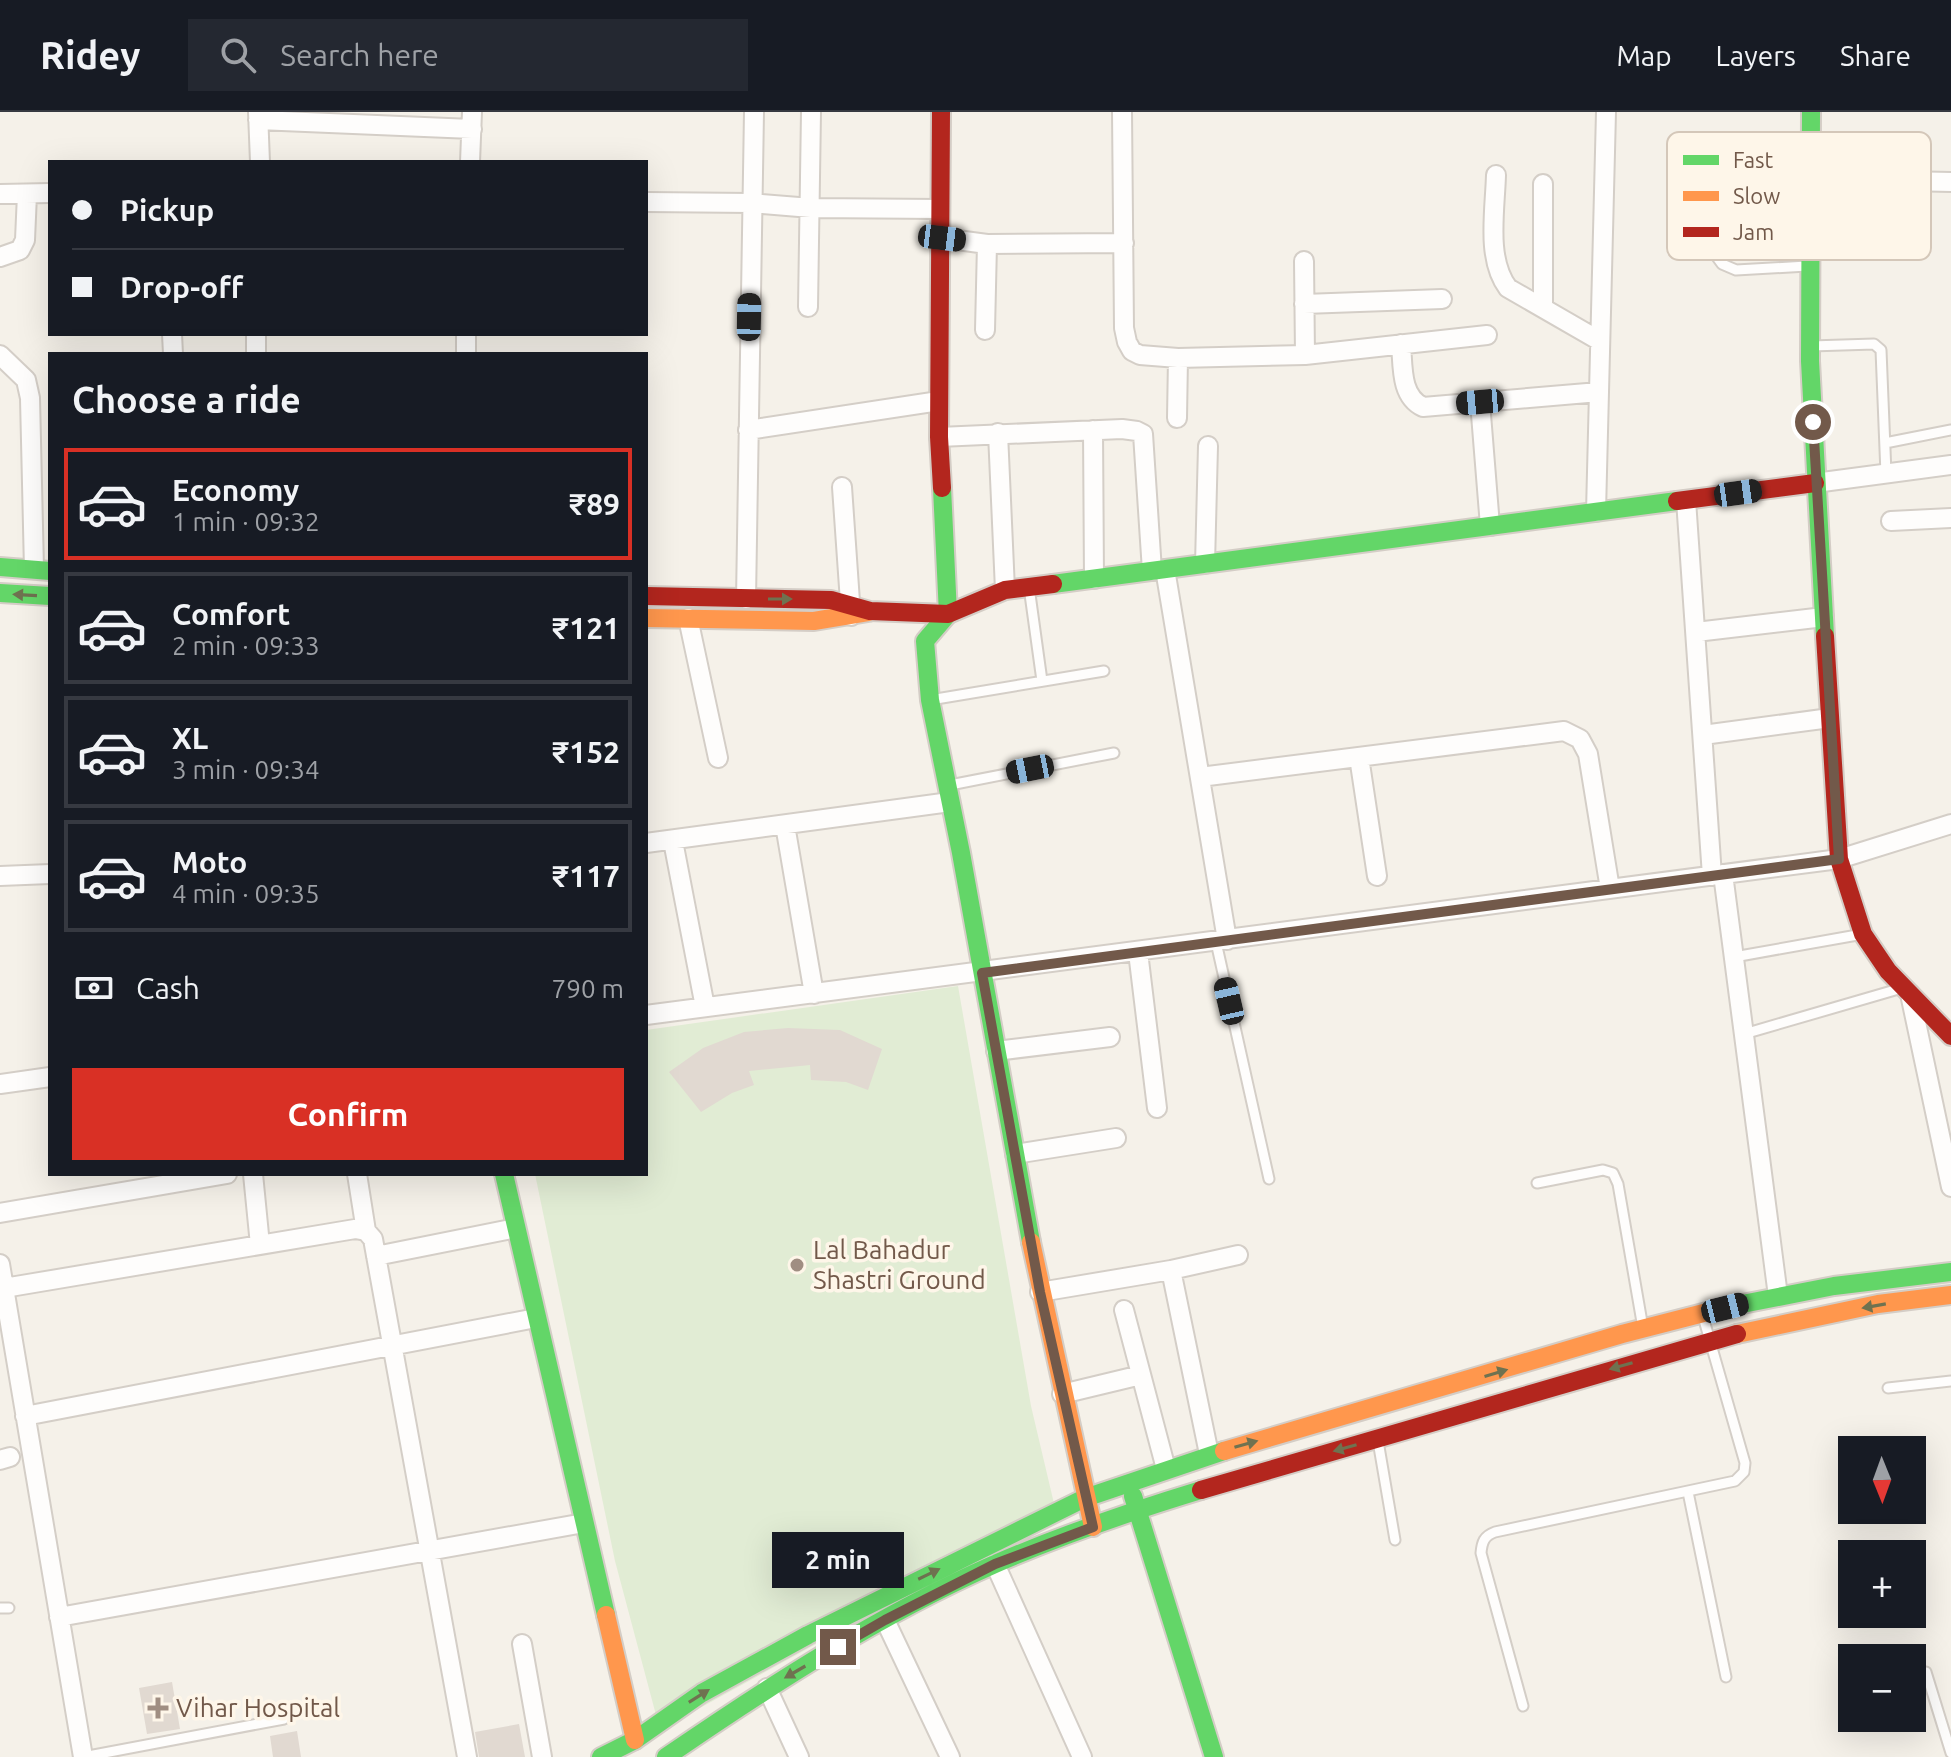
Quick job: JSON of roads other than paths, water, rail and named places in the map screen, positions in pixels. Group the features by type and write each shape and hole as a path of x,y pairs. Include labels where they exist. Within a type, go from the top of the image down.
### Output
{"street":[{"path":"746,599 754,112"},
{"path":"808,307 811,112"},
{"path":"941,112 939,437 948,614 925,641 930,700 1040,1292 1093,1527"},
{"path":"1122,112 1124,328 1132,351 1140,355 1178,358 1305,355 1487,335"},
{"path":"1596,512 1606,112"},
{"path":"260,160 258,116 472,121 470,160"},
{"path":"1496,175 1495,261 1499,276 1508,288 1600,341"},
{"path":"1931,182 1951,182"},
{"path":"1543,184 1543,308"},
{"path":"0,194 48,193"},
{"path":"0,257 20,250 25,240 27,194"},
{"path":"648,202 940,209"},
{"path":"942,238 987,244 1124,243"},
{"path":"985,330 987,244"},
{"path":"1810,260 1815,483 1839,859 1863,934 1888,971 1951,1036"},
{"path":"1304,261 1305,355"},
{"path":"1304,304 1442,299"},
{"path":"1401,344 1405,382 1414,403 1423,407 1599,392"},
{"path":"0,355 26,380 30,398 42,570 0,567"},
{"path":"1177,418 1178,358"},
{"path":"748,430 939,401"},
{"path":"1480,402 1490,526"},
{"path":"939,437 1093,430 1137,431 1143,434 1159,570 1200,777 1222,941"},
{"path":"1093,430 1094,579"},
{"path":"998,433 1005,590"},
{"path":"1205,564 1208,446"},
{"path":"648,618 814,621 851,610 948,614 1005,590 1951,465"},
{"path":"842,487 851,610"},
{"path":"1686,500 1703,735 1718,875 1734,957 1778,1296"},
{"path":"1891,521 1951,518"},
{"path":"0,593 48,596"},
{"path":"648,596 831,600 851,610"},
{"path":"1696,632 1824,617"},
{"path":"688,618 718,758"},
{"path":"1703,735 1830,718"},
{"path":"1200,777 1564,731 1580,739 1588,754 1610,889"},
{"path":"1359,757 1377,876"},
{"path":"648,843 785,825 949,794"},
{"path":"648,1015 1839,859 1951,824"},
{"path":"785,825 814,994"},
{"path":"673,841 705,1007"},
{"path":"0,876 48,874"},
{"path":"1138,952 1157,1108"},
{"path":"1907,990 1951,1187"},
{"path":"996,1051 1110,1037"},
{"path":"0,1084 48,1077"},
{"path":"1015,1154 1116,1138"},
{"path":"0,1213 133,1182 204,1176"},
{"path":"253,1176 260,1245"},
{"path":"357,1176 366,1231 373,1239 467,1757"},
{"path":"504,1176 584,1523 641,1735 663,1757 767,1688 885,1620 995,1564 1138,1509 1710,1340 1878,1304 1951,1295"},
{"path":"376,1256 516,1228"},
{"path":"83,1757 25,1416 7,1346 2,1277 260,1245 355,1229 366,1231"},
{"path":"1040,1292 1171,1270 1238,1255"},
{"path":"1171,1270 1209,1454"},
{"path":"601,1757 641,1735 702,1693 808,1635 1085,1498 1129,1482 1209,1454 1643,1328 1778,1296 1872,1279 1951,1272"},
{"path":"1124,1310 1166,1469"},
{"path":"25,1416 536,1318"},
{"path":"1062,1394 1141,1375"},
{"path":"1129,1482 1214,1757"},
{"path":"59,1617 584,1523"},
{"path":"995,1564 1082,1757"},
{"path":"885,1620 950,1757"},
{"path":"522,1644 542,1757"},
{"path":"767,1688 799,1757"}],"lane":[{"path":"1719,260 1736,270 1810,266"},
{"path":"1810,346 1878,346 1881,350 1886,474"},
{"path":"1885,443 1951,430"},
{"path":"1029,587 1042,681"},
{"path":"930,700 1104,671"},
{"path":"949,794 1114,753"},
{"path":"1734,957 1863,934"},
{"path":"1222,941 1269,1179"},
{"path":"1744,1034 1907,990"},
{"path":"1537,1183 1603,1170 1613,1173 1618,1184 1643,1328"},
{"path":"1523,1706 1481,1544 1487,1535 1735,1481 1744,1472 1745,1463 1702,1313"},
{"path":"1888,1388 1951,1381"},
{"path":"1378,1438 1395,1540"},
{"path":"1688,1492 1726,1677"},
{"path":"1926,1672 1951,1753"},
{"path":"83,1757 284,1719"}],"place":[{"name":"Lal Bahadur Shastri Ground","path":"797,1265"},
{"name":"Vihar Hospital","path":"158,1708"}]}
